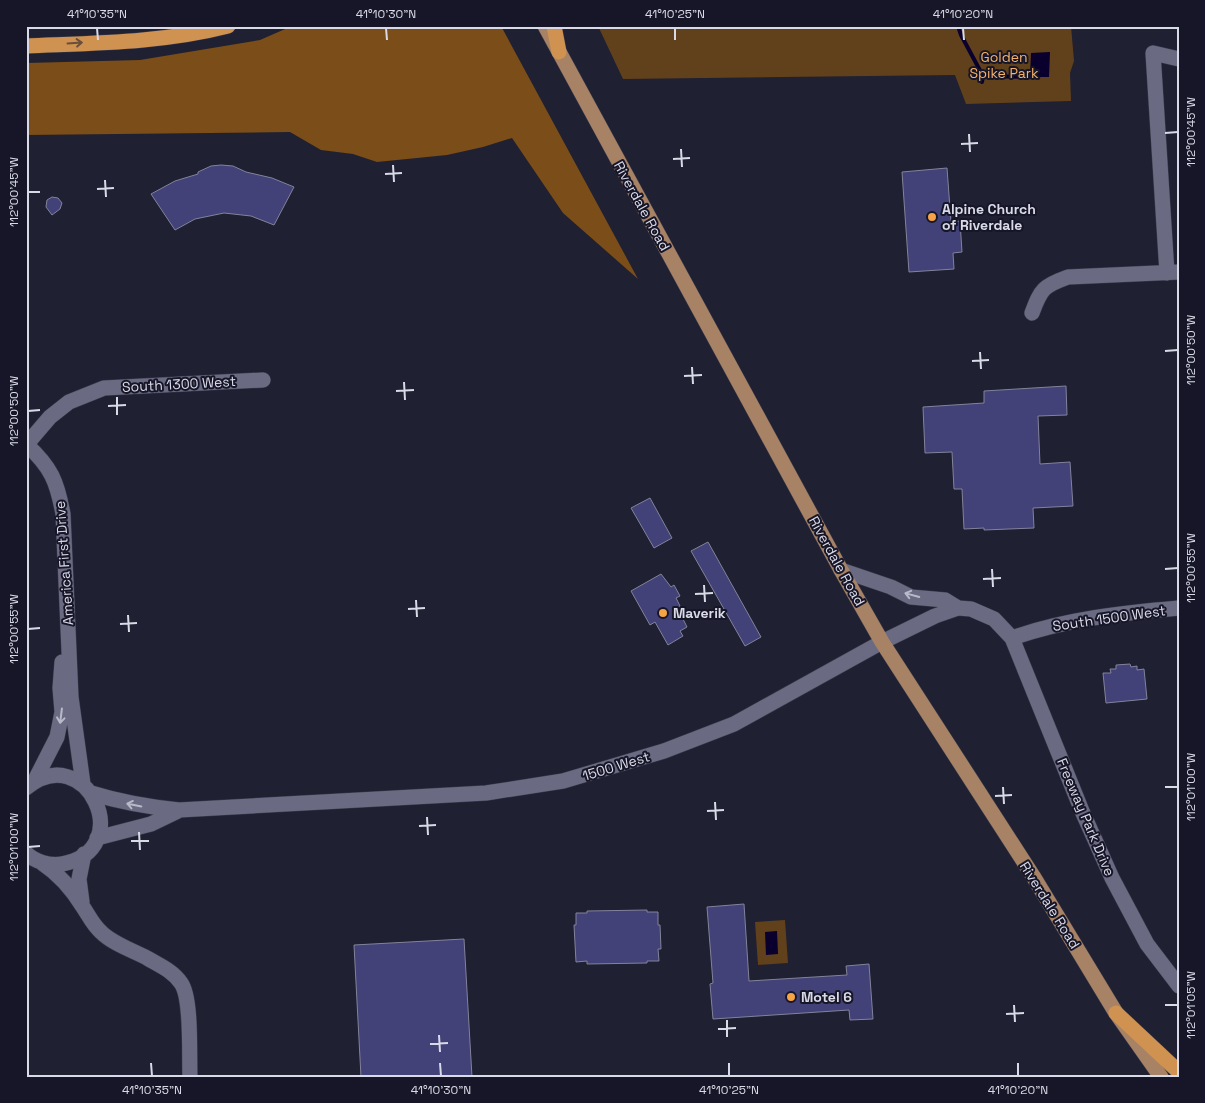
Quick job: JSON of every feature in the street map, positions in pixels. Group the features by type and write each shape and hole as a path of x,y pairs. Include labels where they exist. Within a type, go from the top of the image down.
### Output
{"highway":[{"path":"26,46 163,38 228,26"},
{"path":"554,26 559,52"},
{"path":"1116,1013 1179,1072"}],"main road":[{"name":"Riverdale Road","path":"545,26 882,642 1032,876 1116,1013 1162,1077"}],"street":[{"path":"1032,313 1040,292 1053,282 1068,277 1173,273 1153,53 1179,59"},
{"name":"South 1300 West","path":"26,444 50,417 69,402 104,388 263,380"},
{"name":"America First Drive","path":"26,444 43,459 59,491 69,634 71,697 87,788 97,803 100,814 97,838"},
{"path":"841,570 891,587 912,597 945,600 958,608 971,610 994,619 1012,638"},
{"name":"1500 West","path":"30,785 46,777 59,776 71,778 87,788 118,802 142,807 179,810 486,793 563,782 664,751 717,732 810,683 882,642 935,616 958,608"},
{"name":"South 1500 West","path":"1012,638 1037,629 1074,621 1116,614 1179,608"},
{"name":"America First Drive","path":"30,785 57,737 62,712 60,688 62,660 69,634"},
{"name":"Freeway Park Drive","path":"1012,638 1082,810 1112,878 1147,944 1179,986"},
{"name":"1500 West","path":"97,838 151,824 179,810"},
{"path":"31,857 57,865 72,862 92,847 97,838"},
{"path":"84,854 78,879 84,908"},
{"path":"31,857 59,874 84,908 90,920 101,932 114,942 170,971 181,983 187,1000 190,1077"}],"green space":[{"name":"Golden Spike Park","path":"598,26 1071,26 1074,61 1070,73 1071,101 966,104 955,75 623,79"},
{"path":"785,920 788,963 758,965 755,922"}],"shaded area":[{"path":"292,26 501,26 638,279 563,213 512,138 447,155 377,162 353,154 321,150 290,132 26,135 26,63 140,60 260,40"},
{"path":"1050,52 1049,77 1030,77 1031,53"},
{"path":"777,931 778,954 766,955 765,932"}],"building":[{"path":"211,166 233,166 294,187 274,225 251,216 224,213 195,219 175,230 151,194 175,181 198,174 198,172"},
{"path":"947,168 951,222 960,221 962,252 953,253 954,269 909,272 902,172"},
{"path":"52,197 58,198 62,203 60,209 52,215 46,207 47,200"},
{"path":"1066,386 1067,415 1038,416 1040,464 1070,462 1073,506 1033,508 1034,528 964,529 962,489 954,489 952,452 925,453 923,407 984,403 984,391"},
{"path":"650,498 672,538 654,548 631,508"},
{"name":"Maverik","path":"708,542 761,637 745,646 691,551"},
{"name":"Maverik","path":"661,574 671,587 674,585 680,596 676,598 687,627 680,631 683,636 668,645 655,622 650,625 631,591"},
{"path":"1130,664 1131,667 1137,666 1137,670 1144,669 1147,699 1106,703 1103,673 1111,673 1110,669 1116,669 1116,665"},
{"name":"Motel 6","path":"744,904 749,981 847,975 846,966 869,964 873,1019 850,1020 849,1010 713,1019 710,984 713,983 707,907"},
{"path":"647,910 647,912 658,912 661,949 658,949 659,961 587,964 587,961 576,962 574,925 576,925 576,913 587,913 587,911"},
{"path":"464,939 472,1077 361,1077 354,945"}],"waterway":[{"path":"958,26 983,76 982,82"},
{"path":"983,76 1030,77"}],"place":[{"name":"Alpine Church of Riverdale","path":"932,217"},
{"name":"Maverik","path":"663,613"},
{"name":"Motel 6","path":"791,997"}]}
